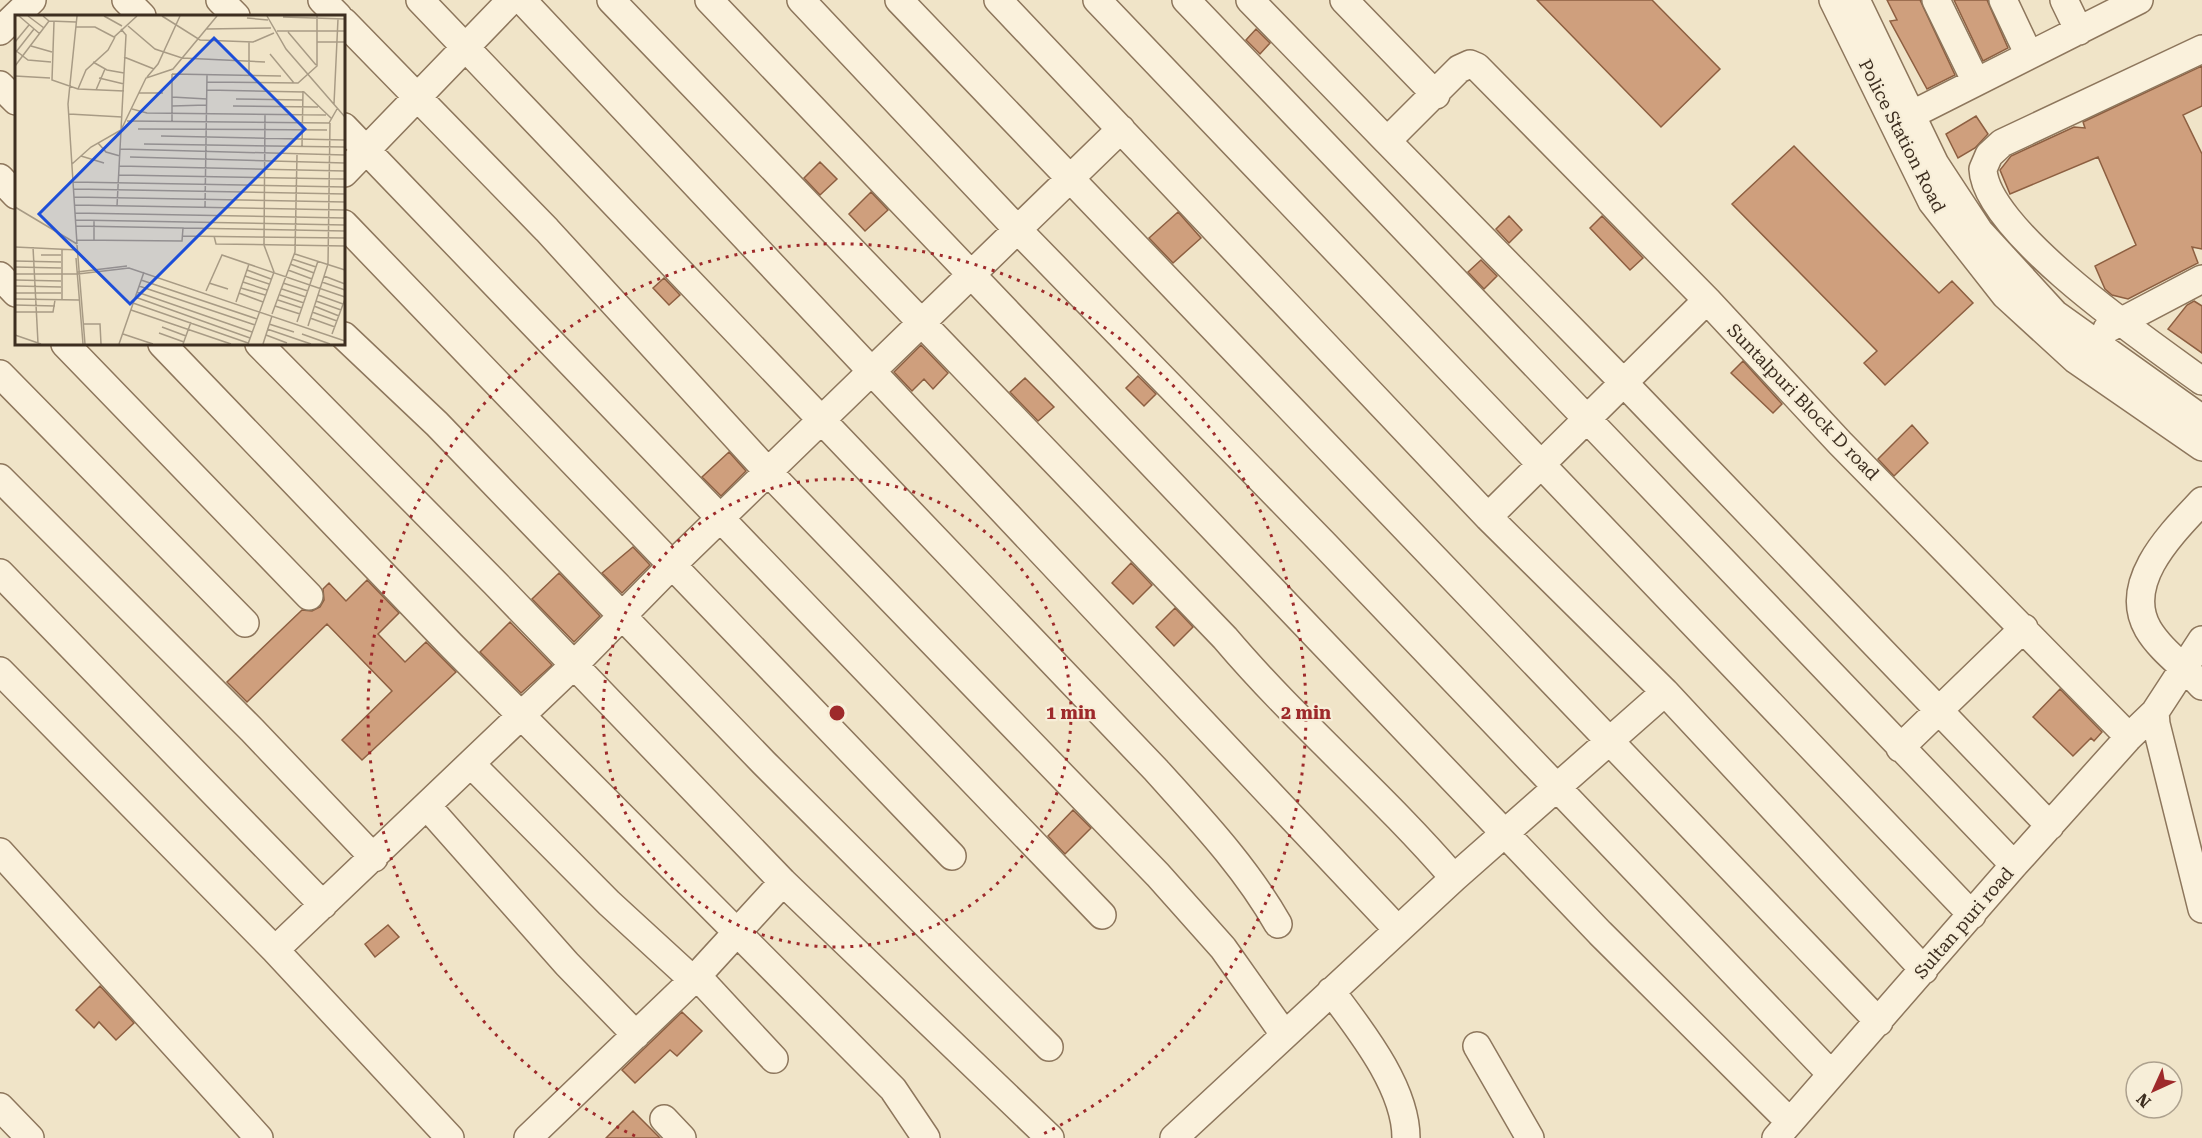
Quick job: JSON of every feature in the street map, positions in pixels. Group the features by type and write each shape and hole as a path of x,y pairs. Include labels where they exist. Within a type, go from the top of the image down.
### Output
{"street":[{"path":"126,0 141,15"},
{"path":"220,0 235,15"},
{"path":"322,0 337,15"},
{"path":"420,0 1171,786 1244,871 1278,924"},
{"path":"345,172 511,0"},
{"path":"522,0 1398,930"},
{"path":"611,0 1225,638 1305,726 1426,845 1454,879"},
{"path":"709,0 1507,833 1783,1130"},
{"path":"801,0 1017,229 1830,1073"},
{"path":"899,0 1879,1022"},
{"path":"998,0 1488,517 1665,692 1924,970"},
{"path":"1097,0 1972,915"},
{"path":"1186,0 2014,866"},
{"path":"1250,0 1624,382 2050,826"},
{"path":"1344,0 1436,95 1387,141"},
{"name":"Police Station Road","path":"1833,0 1932,202 2005,295 2076,360 2202,447"},
{"name":"Police Station Road","path":"1856,0 1935,164 1979,231 2055,314 2202,419"},
{"path":"1936,0 1976,82"},
{"path":"2003,0 2029,55"},
{"path":"2064,0 2079,30"},
{"path":"1911,115 2079,30 2127,3"},
{"path":"0,31 15,16"},
{"path":"345,23 547,230 769,473 1055,766 1199,919 1284,1034"},
{"path":"2202,49 2002,143 1993,150 1983,169 1989,191 2034,248 2120,322 2202,381"},
{"name":"Suntalpuri Block D road","path":"1436,95 1460,69 1470,64 1477,67 1707,300 1840,443 2129,737"},
{"path":"0,85 15,100"},
{"path":"345,128 1102,915"},
{"path":"275,950 574,665 672,565 769,473 871,370 1121,129"},
{"path":"0,178 15,194"},
{"path":"345,225 952,856"},
{"path":"0,276 15,292"},
{"path":"2089,338 2202,279"},
{"path":"1488,517 1707,300"},
{"path":"345,337 437,424 764,764 1049,1047"},
{"path":"66,345 309,596"},
{"path":"164,345 451,645 893,1089 926,1138"},
{"path":"260,345 783,882 1050,1138"},
{"path":"0,374 245,623"},
{"path":"0,478 252,730 374,858"},
{"path":"2195,674 2158,643 2147,627 2142,590 2154,558 2168,537 2202,501"},
{"path":"0,573 323,905"},
{"path":"1900,748 2024,628"},
{"name":"Sultan puri road","path":"1783,1130 1830,1073 1879,1022 2129,737 2157,707 2195,674 2202,640"},
{"path":"5,686 275,950 450,1138"},
{"path":"1174,1138 1454,879 1665,692"},
{"path":"2157,707 2156,724 2202,909"},
{"path":"471,764 609,903 695,978 774,1059"},
{"path":"427,806 567,964 636,1035"},
{"path":"0,852 259,1138"},
{"path":"528,1138 695,978 783,882"},
{"path":"1331,992 1374,1052 1388,1079 1399,1103 1406,1138"},
{"path":"1477,1046 1530,1138"},
{"path":"0,1107 30,1138"}],"building":[{"path":"1537,0 1652,0 1720,69 1661,127"},
{"path":"1887,0 1920,0 1955,75 1927,89 1890,21 1897,20"},
{"path":"1954,0 1987,0 2008,48 1983,61"},
{"path":"1256,29 1270,43 1260,54 1246,40"},
{"path":"2202,66 2202,106 2183,115 2202,154 2202,249 2192,247 2198,263 2128,299 2112,295 2105,289 2095,266 2136,245 2098,157 2010,194 2000,170 2011,156 2074,127 2085,128 2083,122"},
{"path":"1976,116 1988,134 1975,148 1958,158 1946,134"},
{"path":"1794,146 1939,293 1952,281 1973,303 1885,385 1864,363 1877,351 1732,204"},
{"path":"820,162 837,179 820,195 804,178"},
{"path":"871,192 888,210 865,231 849,214"},
{"path":"1178,212 1201,238 1173,263 1149,238"},
{"path":"1509,216 1522,230 1509,243 1496,229"},
{"path":"1602,216 1643,258 1630,270 1590,228"},
{"path":"1481,260 1497,276 1484,289 1468,272"},
{"path":"664,278 680,295 669,305 653,288"},
{"path":"2194,301 2202,306 2202,353 2168,329 2187,305"},
{"path":"921,345 948,373 933,389 924,379 912,391 894,372"},
{"path":"1743,361 1782,404 1773,413 1731,373"},
{"path":"1138,376 1156,394 1144,406 1126,388"},
{"path":"1025,378 1054,407 1038,421 1010,392"},
{"path":"1912,425 1928,443 1894,476 1878,459"},
{"path":"729,452 746,471 721,496 702,477"},
{"path":"633,547 650,565 622,593 602,573"},
{"path":"1131,563 1152,585 1133,604 1112,583"},
{"path":"559,573 600,616 574,642 532,599"},
{"path":"367,580 399,613 378,634 405,662 426,642 456,672 362,760 342,740 392,691 327,624 247,702 227,682 302,610 312,611 320,607 324,600 323,589 329,583 346,601"},
{"path":"1175,608 1193,627 1174,646 1156,627"},
{"path":"510,622 552,665 521,693 480,652"},
{"path":"2060,689 2102,732 2094,741 2091,738 2073,756 2033,717"},
{"path":"1073,810 1091,828 1065,854 1048,836"},
{"path":"388,925 399,937 375,957 365,944"},
{"path":"100,986 134,1023 116,1040 99,1022 94,1028 76,1010"},
{"path":"682,1012 702,1031 677,1056 670,1050 635,1083 622,1070"},
{"path":"633,1111 660,1138 606,1138"}]}
